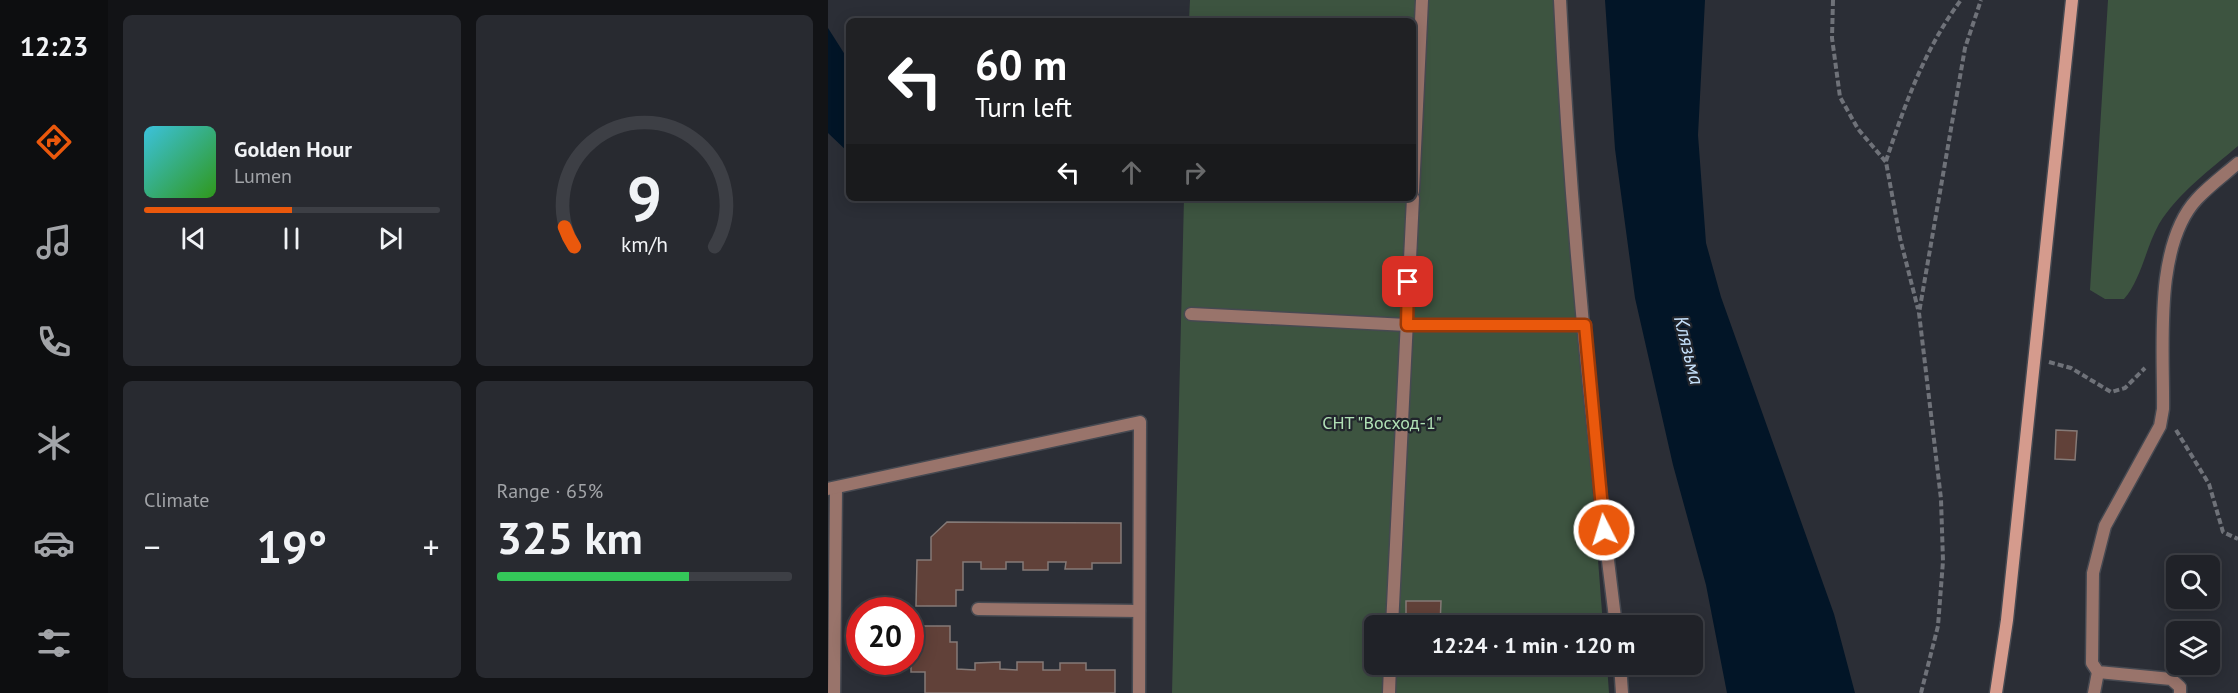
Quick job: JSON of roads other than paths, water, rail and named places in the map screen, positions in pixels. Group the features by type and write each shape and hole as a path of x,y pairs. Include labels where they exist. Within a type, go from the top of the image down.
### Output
{"street":[{"path":"1416,127 1422,0"},
{"path":"1560,0 1565,113 1615,615"},
{"path":"1996,693 2007,620 2072,0"},
{"path":"2094,693 2097,672 2091,663 2093,573 2105,526 2160,426 2163,409 2163,292 2177,232 2195,200 2238,163"},
{"path":"1393,615 1413,201"},
{"path":"1191,314 1407,325 1585,325"},
{"path":"834,693 831,629 832,489 1140,422 1139,693"},
{"path":"978,609 1139,611"},
{"path":"2097,672 2171,679 2180,687 2180,693"},
{"path":"1389,693 1390,675"},
{"path":"1621,675 1622,693"}],"water":[{"name":"Клязьма","path":"1605,0 1705,0 1698,135 1706,243 1721,297 1834,614 1855,693 1727,693 1706,585 1673,465 1635,298 1615,149"},
{"path":"828,28 846,56 846,150 828,133"}],"park label":[{"name":"СНТ \"Восход-1\"","path":"1382,422"}]}
